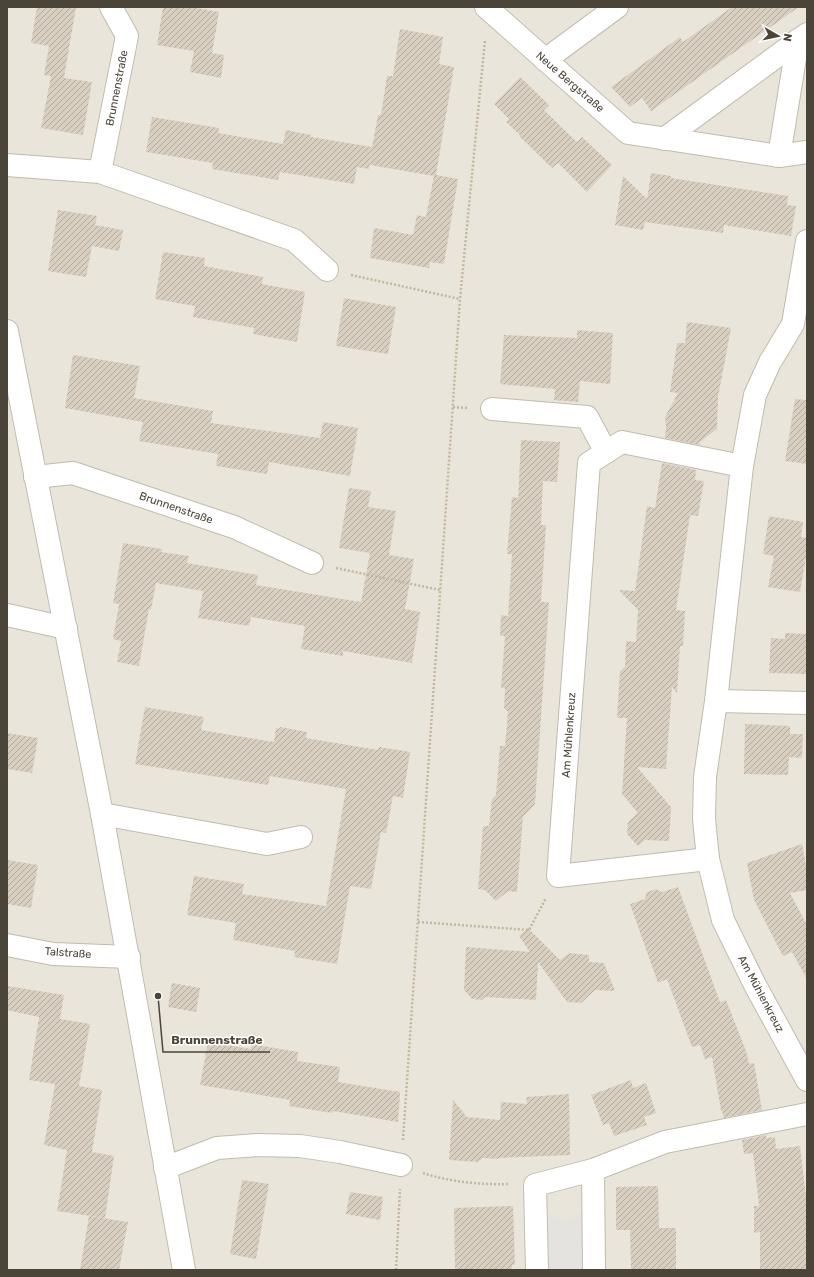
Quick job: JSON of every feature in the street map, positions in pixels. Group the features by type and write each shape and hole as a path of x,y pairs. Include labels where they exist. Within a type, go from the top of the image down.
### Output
{"street":[{"name":"Brunnenstraße","path":"100,172 127,36 111,7"},
{"path":"545,60 617,7"},
{"name":"Neue Bergstraße","path":"487,8 628,133 778,156 807,152"},
{"path":"664,139 803,37"},
{"path":"778,156 803,37"},
{"path":"7,164 100,172 294,240 327,270"},
{"name":"Am Mühlenkreuz","path":"807,241 793,324 770,362 755,396 742,466 716,701 705,777 704,819 708,859 723,920 755,985 807,1080"},
{"path":"7,331 129,957 184,1270"},
{"path":"492,409 587,417 606,452"},
{"name":"Am Mühlenkreuz","path":"558,876 589,463 622,442 742,466"},
{"name":"Brunnenstraße","path":"35,477 73,473 234,527 312,563"},
{"path":"7,616 66,628"},
{"path":"716,701 807,703"},
{"path":"102,814 267,844 301,837"},
{"path":"558,876 708,859"},
{"name":"Talstraße","path":"7,945 53,954 129,957"},
{"path":"537,1270 535,1185 593,1170 665,1142 807,1114"},
{"path":"165,1168 217,1148 258,1145 300,1146 340,1152 401,1165"},
{"path":"593,1170 594,1270"}],"path":[{"path":"396,1270 401,1165 460,299 487,8"},
{"path":"327,270 460,299"},
{"path":"312,563 440,590"},
{"path":"418,922 529,930 558,876"},
{"path":"401,1165 433,1176 486,1185 535,1185"}],"shaded area":[{"path":"7,7 807,7 807,1270 7,1270"},
{"path":"586,1210 587,1270 545,1270 543,1211 564,1222"}],"building":[{"path":"37,7 76,7 64,78 92,82 83,135 41,128 51,76 44,75 49,46 31,43"},
{"path":"163,7 191,7 219,12 212,53 224,55 221,78 190,72 194,51 157,45"},
{"path":"732,7 799,7 651,111 642,98 630,107 611,87 680,37 683,42"},
{"path":"400,29 443,37 439,64 454,67 436,175 458,179 444,264 430,262 429,268 370,258 374,228 413,235 417,215 426,217 434,176 370,165 372,150 369,169 357,167 354,184 280,172 278,180 212,169 213,163 146,152 152,117 219,128 218,133 283,144 286,130 311,135 311,137 372,147 378,115 381,115 387,76 393,76"},
{"path":"520,77 549,105 544,110 577,142 582,137 612,165 587,192 558,163 552,168 506,122 509,119 494,104"},
{"path":"651,173 671,176 671,178 788,196 787,205 796,206 791,236 724,225 723,233 645,222 643,230 615,225 623,176 647,199"},
{"path":"58,210 97,216 95,225 123,230 119,251 92,246 86,277 48,271"},
{"path":"163,252 205,258 204,266 263,277 262,284 305,292 297,342 253,334 254,328 193,317 195,306 155,299"},
{"path":"344,298 396,307 388,354 336,346"},
{"path":"687,322 731,328 718,397 717,429 700,442 699,445 665,438 665,417 678,393 670,392 677,343 685,343"},
{"path":"577,330 613,333 610,384 580,381 578,402 554,400 555,389 500,384 504,335 577,338"},
{"path":"73,355 140,366 134,398 213,411 211,423 320,438 323,422 358,428 350,476 269,462 267,474 216,466 218,454 139,441 143,422 65,408"},
{"path":"795,399 807,400 807,464 785,461"},
{"path":"521,440 560,442 557,482 543,481 541,525 546,525 541,602 549,602 535,804 523,817 517,892 508,891 496,901 485,890 478,889 483,826 489,826 492,799 496,795 500,746 505,746 508,712 504,708 505,688 501,688 505,636 500,636 501,615 508,616 512,554 507,554 512,497 518,498"},
{"path":"662,463 696,470 695,480 704,481 698,516 690,515 676,610 685,611 683,646 680,646 677,693 672,687 666,769 637,767 671,807 669,841 645,840 638,846 627,834 628,822 638,813 622,794 627,718 617,718 620,671 625,667 626,641 636,642 638,610 619,590 635,591 647,506 655,508"},
{"path":"349,488 371,491 368,507 396,511 389,555 414,559 405,609 420,612 412,663 343,651 343,656 301,649 305,626 251,617 249,626 198,618 203,591 156,583 151,610 149,609 139,666 117,662 121,641 113,639 119,604 113,603 123,543 162,549 161,552 189,556 187,563 258,575 256,585 361,602 370,553 339,548"},
{"path":"769,516 803,522 801,537 807,538 807,551 800,592 768,587 774,556 763,554"},
{"path":"785,633 807,634 807,674 769,673 771,638 785,639"},
{"path":"145,707 204,717 201,730 274,742 276,728 279,729 280,727 307,732 306,738 378,750 379,747 410,752 403,798 393,796 386,833 381,832 371,889 350,886 337,964 294,957 295,951 233,940 236,923 187,915 194,876 244,884 242,894 326,906 346,789 270,776 268,785 135,764"},
{"path":"745,724 790,726 790,734 803,734 802,758 789,757 788,775 744,774"},
{"path":"7,733 38,738 32,773 7,769"},
{"path":"802,844 807,871 807,890 790,893 807,925 807,979 792,952 783,956 754,900 747,863"},
{"path":"7,860 38,865 31,908 7,904"},
{"path":"678,887 720,1002 726,1000 746,1051 749,1064 754,1063 762,1110 724,1118 721,1111 712,1057 705,1059 700,1045 692,1047 667,979 658,983 630,904 645,899 647,892 656,889 662,892"},
{"path":"528,928 560,960 569,953 589,955 589,962 604,963 615,991 595,990 581,1003 567,1002 538,962 536,1000 485,997 482,1000 472,999 464,990 466,947 530,952 519,936"},
{"path":"172,983 200,988 196,1012 168,1007"},
{"path":"7,986 64,995 60,1019 90,1024 79,1086 102,1090 92,1152 114,1156 105,1218 57,1211 67,1150 44,1145 55,1084 29,1080 39,1017 7,1010"},
{"path":"208,1042 251,1049 251,1044 298,1052 297,1061 340,1067 338,1082 400,1092 398,1122 333,1111 332,1113 289,1106 290,1100 200,1085"},
{"path":"631,1080 633,1088 646,1083 656,1113 644,1117 647,1125 614,1136 609,1123 603,1125 591,1095"},
{"path":"569,1094 570,1155 498,1159 483,1158 478,1162 449,1160 453,1100 467,1117 500,1120 501,1102 527,1104 526,1097"},
{"path":"766,1135 766,1138 775,1137 776,1149 800,1146 807,1205 807,1270 760,1270 760,1232 754,1233 754,1206 759,1206 753,1153 744,1154 742,1140"},
{"path":"242,1180 269,1184 256,1259 230,1254"},
{"path":"658,1186 659,1228 676,1228 676,1270 631,1270 630,1230 616,1230 616,1187"},
{"path":"350,1192 383,1197 380,1220 346,1214"},
{"path":"513,1206 515,1265 512,1265 512,1270 455,1270 454,1208"},
{"path":"89,1216 128,1222 119,1270 80,1270"}],"place":[{"name":"Brunnenstraße","path":"158,996"}]}
